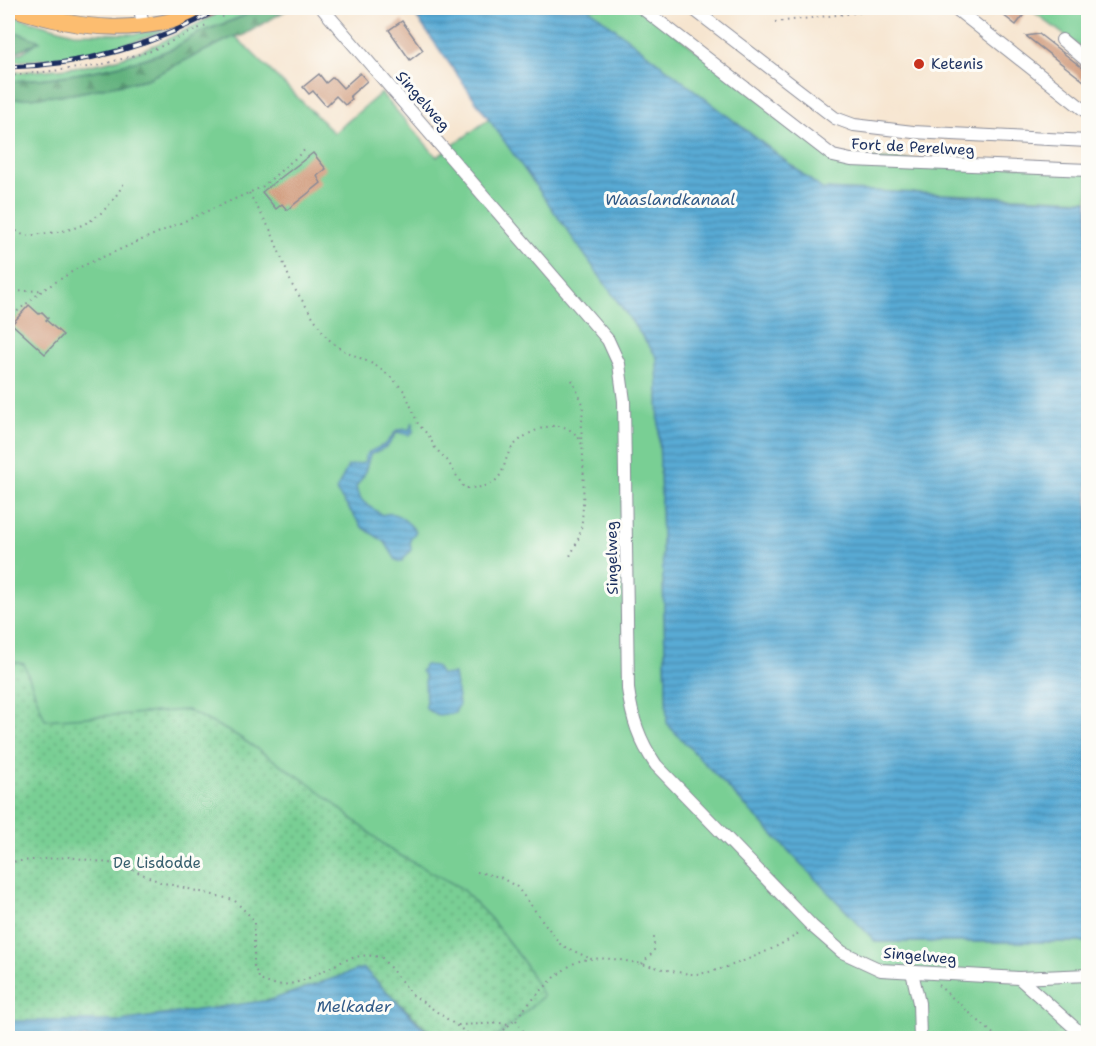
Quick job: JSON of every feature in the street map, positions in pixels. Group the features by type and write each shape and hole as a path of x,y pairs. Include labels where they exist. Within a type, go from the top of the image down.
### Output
{"main road":[{"path":"12,8 84,27 143,26 208,14"}],"street":[{"path":"140,8 143,26"},
{"name":"Singelweg","path":"322,8 608,340 618,364 624,401 628,689 633,721 642,745 656,765 808,923 842,952 881,970 1018,978 1089,975"},
{"name":"Fort de Perelweg","path":"642,8 833,156 851,160 1089,170"},
{"path":"692,8 835,118 854,125 913,132 1089,141"},
{"path":"955,8 1089,113"},
{"path":"1062,40 1089,62"},
{"path":"919,972 920,1038"},
{"path":"1018,978 1086,1038"}],"path":[{"path":"8,76 96,66 151,51 208,14 240,8"},
{"path":"776,22 900,8"},
{"path":"8,319 44,290 96,258 262,187 308,148"},
{"path":"8,222 18,234 30,237 83,226 107,207 124,183"},
{"path":"249,193 271,231 292,285 327,338 340,349 375,365 405,392 418,424 429,436 435,448 447,460 464,488 491,484 499,477 511,449 520,439 547,427 563,427 573,432 581,442"},
{"path":"8,292 44,290"},
{"path":"569,558 581,532 582,519 583,404 572,380"},
{"path":"8,862 69,857 122,865 160,882 234,900 254,920 254,966 260,980 273,986 285,986 302,982 363,955 375,956 382,958 414,995 474,1038"},
{"path":"477,872 500,877 517,887 561,945 594,960"},
{"path":"495,1038 512,1025 557,974 582,960 642,964 693,974 753,958 798,934 808,923"},
{"path":"642,964 654,951 654,935"},
{"path":"919,972 998,1038"},
{"path":"516,1020 528,1038"},
{"path":"458,1025 504,1023 512,1025"}],"green space":[{"path":"227,8 259,8 197,34 173,48 133,62 67,75 8,81 8,73 86,66 141,51"},
{"path":"259,8 290,8 242,36 235,36 147,79 72,94 8,100 8,81 67,75 133,62 173,48 197,34 238,19"},
{"path":"588,8 642,8 833,156 1088,170 1088,200 822,189"},
{"path":"1031,8 1088,8 1088,53 1030,9"},
{"path":"8,15 74,33 136,34 170,28 111,48 8,62 8,58 23,52 39,41 8,29"},
{"path":"8,29 40,41 8,56"},
{"path":"235,36 334,133 381,93 437,157 489,119 657,357 667,724 876,942 1088,942 1088,1038 433,1038 363,968 271,1000 121,1021 8,1021 8,100 72,94 147,79"},
{"name":"De Lisdodde","path":"8,661 24,664 45,720 187,710 236,735 310,784 392,851 461,888 491,919 523,961 543,996 496,1038 436,1038 363,968 271,1000 121,1021 8,1021"}],"water":[{"name":"Waaslandkanaal","path":"410,8 588,8 822,189 1088,201 1088,942 876,942 667,724 657,357"},
{"path":"413,422 413,432 409,435 397,432 388,446 370,455 364,475 356,487 360,498 366,504 382,515 392,514 400,517 416,531 410,540 411,550 401,562 396,560 385,542 362,527 336,491 348,466 364,463 367,453 386,444 397,430 410,429"},
{"path":"425,665 435,666 441,675 454,674 459,704 455,713 438,715 426,709 425,676 421,671"},
{"name":"Melkader","path":"363,968 433,1038 8,1038 8,1021 121,1021 271,1000"}],"building":[{"path":"994,8 1029,8 1016,25"},
{"path":"402,21 423,50 410,60 389,30"},
{"path":"1039,34 1089,73 1089,85 1026,36"},
{"path":"360,73 367,81 350,96 352,99 345,105 336,96 326,106 313,91 309,94 303,87 319,74 326,83 333,77 343,88"},
{"path":"313,153 326,169 317,176 321,183 287,210 282,204 276,209 262,192"},
{"path":"29,305 39,314 42,312 48,318 46,320 63,335 45,354 12,324"}],"railway":[{"path":"8,67 64,62 118,51 170,33 220,8"}],"place":[{"name":"Ketenis","path":"919,64"}]}
